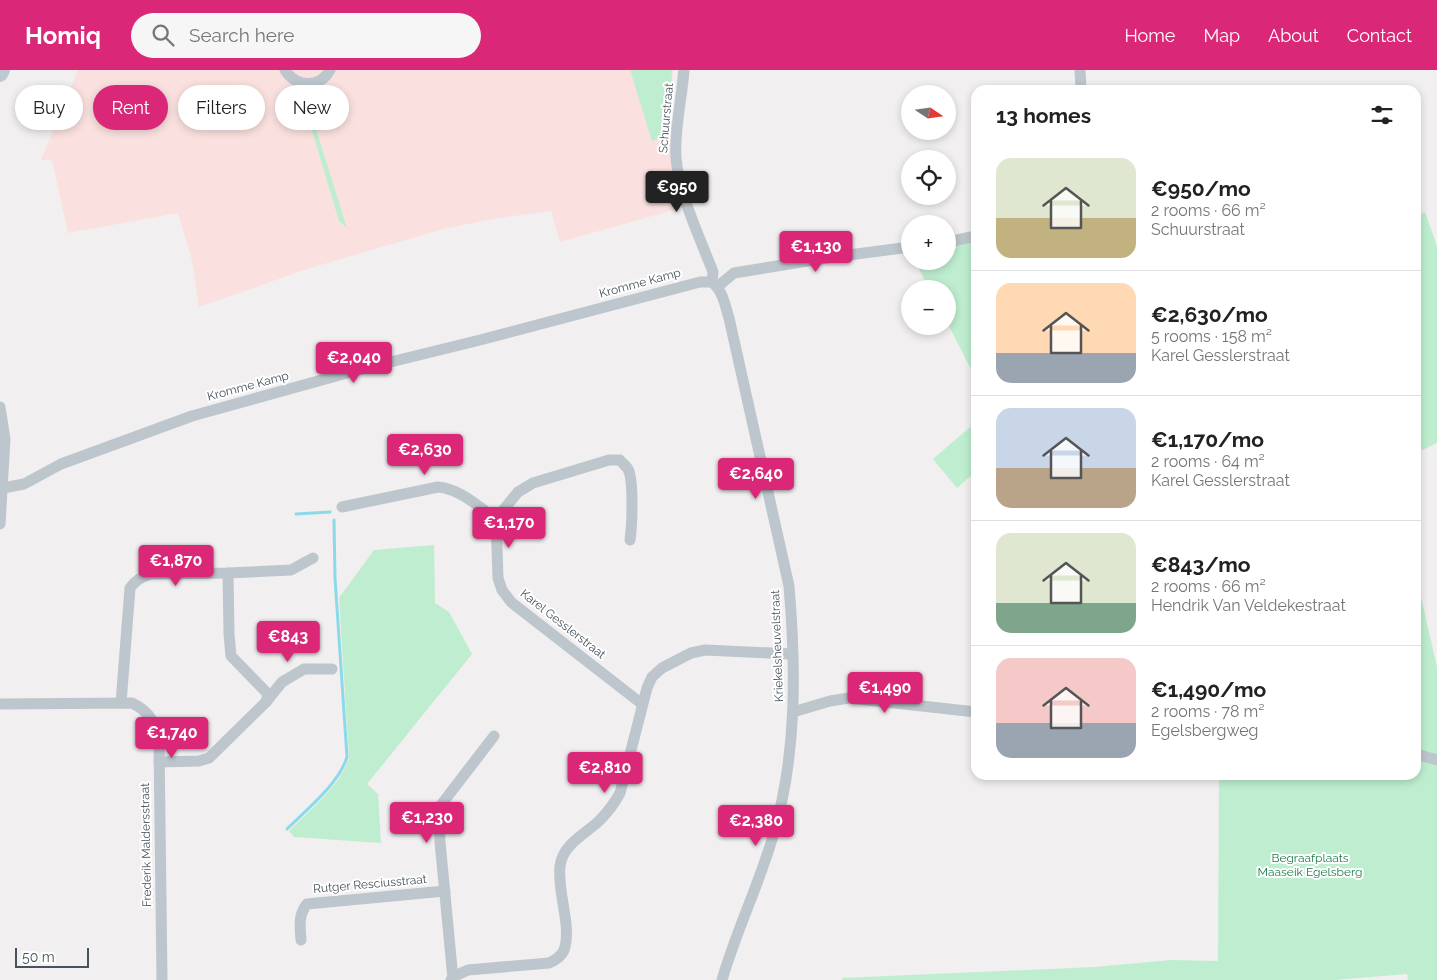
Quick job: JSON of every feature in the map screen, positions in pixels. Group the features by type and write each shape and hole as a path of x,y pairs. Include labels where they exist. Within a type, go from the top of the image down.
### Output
{"main road":[{"path":"0,74 2,70"}],"street":[{"path":"285,70 293,79 304,84 321,80 330,70"},
{"name":"Schuurstraat","path":"684,70 676,143 677,167 688,206 713,272 714,285"},
{"path":"1080,70 1081,85"},
{"path":"956,240 971,237"},
{"path":"714,285 734,273 901,248"},
{"name":"Kromme Kamp","path":"4,488 24,484 61,464 192,416 358,370 700,282 714,285"},
{"name":"Kriekelsheuvelstraat","path":"714,285 721,294 729,318 789,586 792,620 793,712 785,790 774,835 761,875 722,980"},
{"path":"0,407 6,439 0,524"},
{"path":"342,507 438,487 449,488 459,492 496,519 518,492 533,483 609,460 620,460 628,470 631,489 632,528 630,540"},
{"name":"Karel Gesslerstraat","path":"496,519 498,578 502,590 510,602 642,704"},
{"path":"121,703 130,588 135,581 151,574 291,570 312,558"},
{"path":"228,573 231,656 268,694 266,702"},
{"path":"452,979 468,970 549,963 556,960 562,954 565,947 565,929 560,879 562,856 568,846 612,808 620,793 642,704 652,678 662,668 690,654 705,650 792,654"},
{"path":"159,762 199,761 208,758 266,702 282,682 304,669 332,669"},
{"path":"793,712 830,701 849,698 971,711"},
{"name":"Frederik Maldersstraat","path":"0,704 132,703 144,709 156,727 159,742 162,980"},
{"name":"Rutger Resciusstraat","path":"452,979 438,817 441,805 494,736"},
{"path":"1421,755 1437,760"},
{"name":"Rutger Resciusstraat","path":"301,940 300,918 302,910 307,904 445,892"}],"shaded area":[{"path":"78,70 673,70 670,122 672,151 684,207 560,242 551,211 498,218 443,229 307,269 199,307 192,260 178,213 68,233 52,160 41,160 53,130 83,130 83,85 72,85"}],"green space":[{"path":"630,70 672,70 669,122 673,122 678,70 681,70 673,131 667,136 652,141"},
{"path":"312,130 316,130 347,228 339,221"},
{"path":"1425,212 1437,246 1437,443 1421,451 1421,214"},
{"path":"971,241 971,369 954,335 956,335 956,280 924,280 920,270 956,270 956,244"},
{"path":"971,426 971,475 957,488 933,459"},
{"path":"434,545 435,603 449,612 472,654 367,784 378,794 381,843 294,837 289,831 332,788 349,758 339,598 374,550"},
{"path":"1421,597 1437,667 1437,755 1421,750"},
{"name":"Begraafplaats Maaseik Egelsberg","path":"1421,759 1437,764 1437,980 1408,980 1407,974 1334,980 842,980 842,978 1095,967 1171,960 1218,961 1219,780 1421,780"}],"waterway":[{"path":"296,514 330,512"},
{"path":"287,829 330,787 347,757 335,578 334,520"}]}
